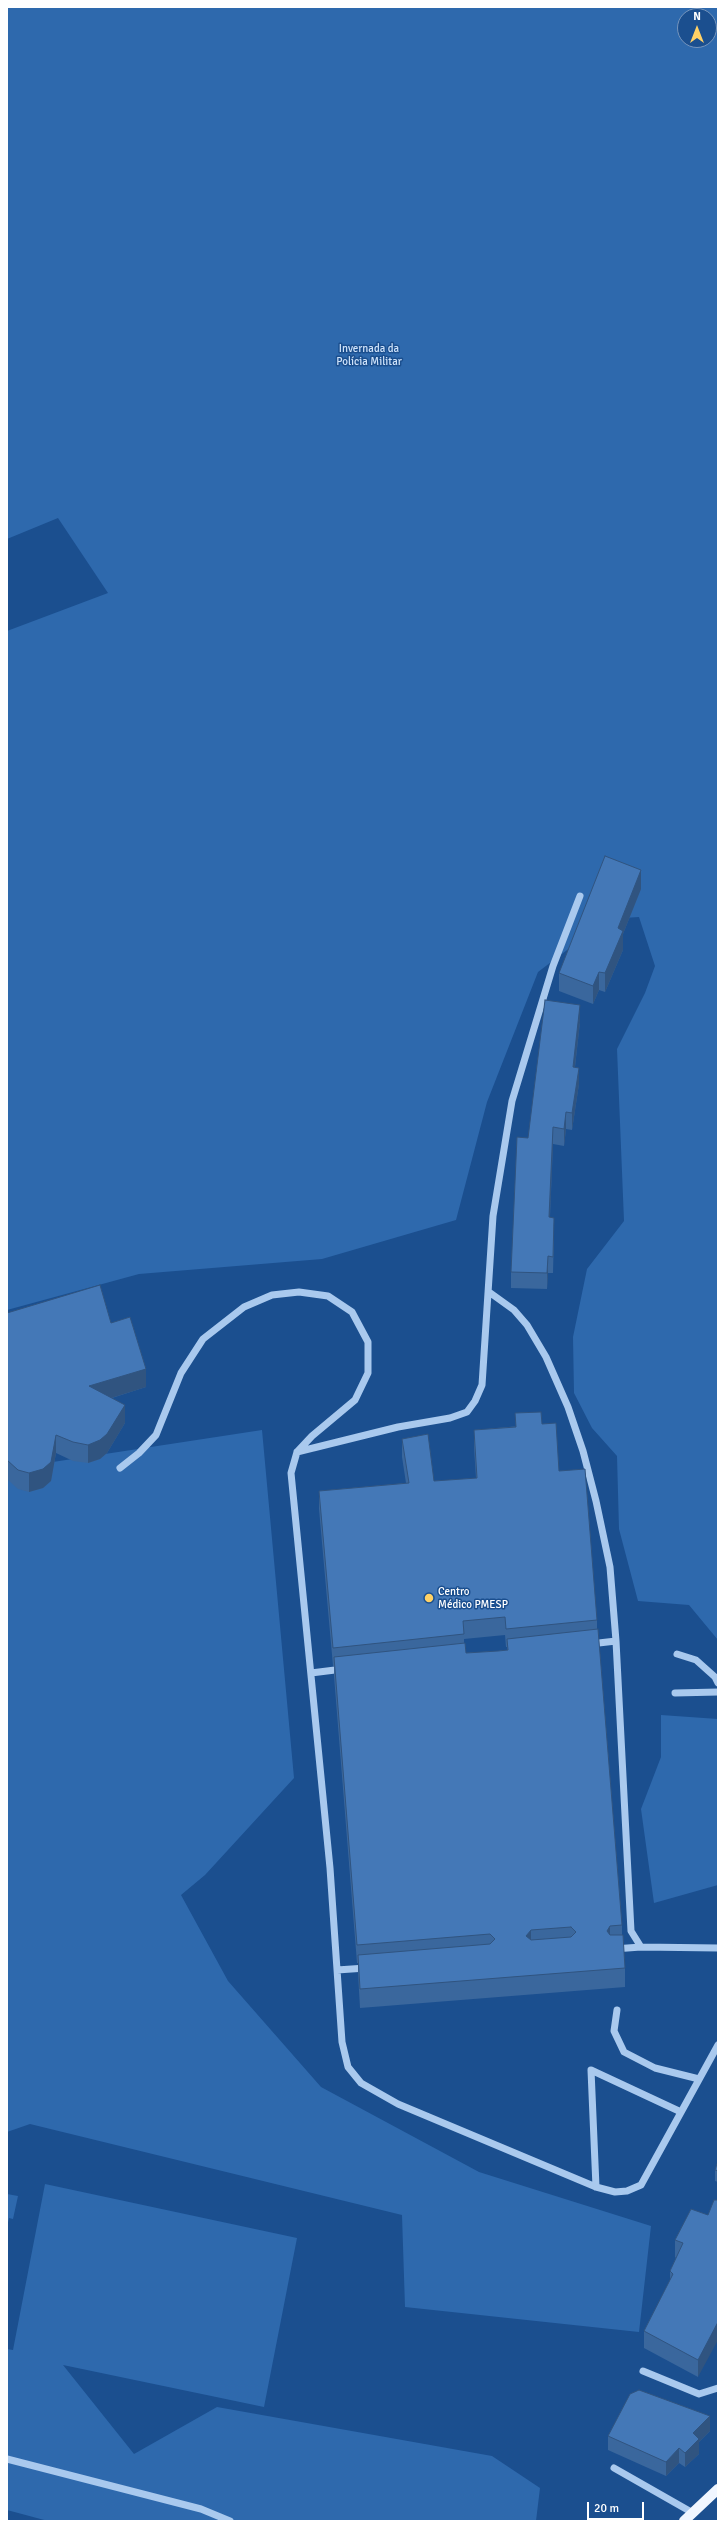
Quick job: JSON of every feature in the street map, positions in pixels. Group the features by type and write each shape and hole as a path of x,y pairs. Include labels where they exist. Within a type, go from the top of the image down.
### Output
{"main road":[{"path":"684,2521 718,2489"},
{"path":"705,2500 718,2496"}],"street":[{"path":"297,1452 398,1427 450,1418 467,1412 475,1401 482,1385 493,1216 512,1101 553,966 580,896"},
{"path":"120,1468 156,1435 181,1373 203,1340 244,1307 272,1295 299,1292 328,1296 352,1312 368,1342 368,1373 354,1400 312,1436 297,1452 291,1473 330,1868 342,2042 348,2067 361,2083 398,2104 596,2187 614,2192 627,2191 641,2185 718,2044"},
{"path":"489,1292 514,1310 527,1325 546,1357 568,1407 583,1451 610,1567 616,1641 631,1931 641,1947"},
{"path":"578,1645 616,1641"},
{"path":"677,1654 696,1660 718,1683"},
{"path":"311,1673 350,1669"},
{"path":"675,1693 718,1692"},
{"path":"612,1949 641,1947 718,1948"},
{"path":"337,1970 375,1967"},
{"path":"617,2010 614,2031 624,2052 655,2068 699,2079"},
{"path":"596,2187 591,2070 681,2112"},
{"path":"643,2372 699,2394 718,2388"},
{"path":"7,2459 201,2509 230,2521"},
{"path":"614,2468 692,2513"}],"green space":[{"name":"Invernada da Polícia Militar","path":"7,7 718,7 718,1640 689,1605 638,1601 619,1529 617,1456 592,1428 574,1393 573,1337 587,1269 624,1221 617,1049 645,993 655,966 639,917 608,919 538,972 487,1102 456,1220 322,1259 139,1274 7,1310 7,631 108,593 58,518 7,539"},
{"path":"262,1430 294,1778 205,1875 181,1895 228,1981 321,2087 479,2172 651,2226 639,2332 405,2307 402,2215 30,2124 7,2132 7,1469"},
{"path":"661,1715 718,1719 718,1885 654,1903 641,1809 661,1757"},
{"path":"45,2184 297,2238 264,2407 63,2365 134,2454 217,2407 492,2456 540,2488 536,2521 48,2521 7,2510 7,2349 13,2350"},
{"path":"7,2194 18,2196 13,2219 9,2218 7,2227"}],"building":[{"path":"605,856 641,870 618,928 623,931 605,973 599,972 593,986 559,973"},
{"path":"545,1000 580,1005 573,1067 579,1068 572,1113 566,1112 564,1129 553,1127 549,1217 554,1218 553,1257 548,1256 547,1273 511,1272 517,1137 528,1138"},
{"path":"100,1285 111,1323 130,1317 146,1369 89,1386 125,1405 107,1434 100,1440 88,1445 73,1442 56,1435 51,1462 43,1469 29,1473 18,1470 7,1460 7,1313"},
{"path":"541,1412 542,1424 556,1423 559,1471 585,1469 597,1620 506,1629 505,1617 463,1621 464,1634 333,1648 319,1491 409,1483 402,1439 428,1434 434,1481 477,1478 474,1430 516,1427 515,1413"},
{"path":"598,1629 622,1925 610,1926 607,1931 610,1935 623,1935 625,1968 360,1989 358,1955 490,1944 495,1939 490,1934 357,1945 334,1657 465,1643 466,1653 508,1650 507,1639","holes":["571,1927 576,1932 571,1937 531,1940 526,1936 531,1930"]},
{"path":"718,2161 718,2171 715,2170"},
{"path":"714,2200 718,2200 718,2322 698,2360 644,2331 673,2274 670,2271 683,2243 675,2240 691,2209 708,2215"},
{"path":"639,2390 710,2416 693,2433 699,2439 685,2453 679,2448 666,2462 608,2436 630,2394"}],"place":[{"name":"Centro Médico PMESP","path":"429,1598"}]}
